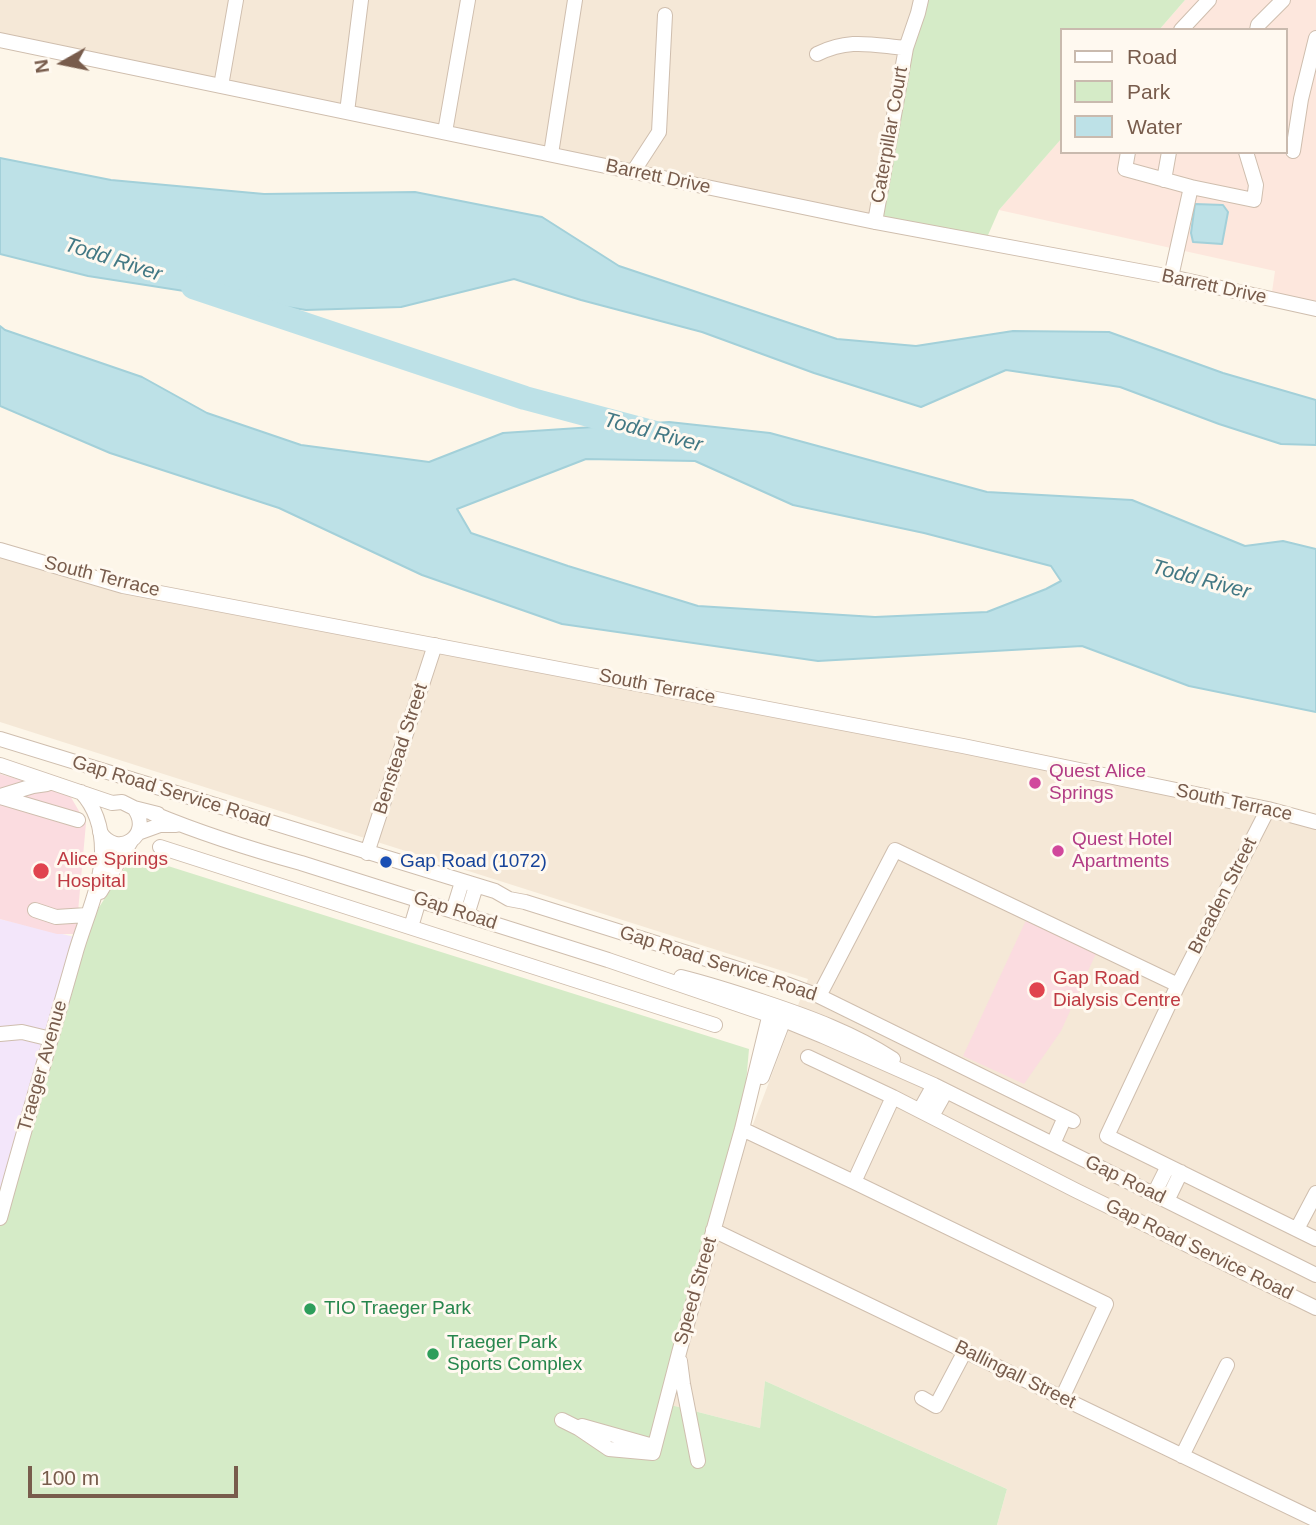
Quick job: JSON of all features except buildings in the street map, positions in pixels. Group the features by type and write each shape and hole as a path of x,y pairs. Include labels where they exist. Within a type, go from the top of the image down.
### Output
{"street":[{"path":"221,86 236,0"},
{"path":"347,112 361,0"},
{"path":"444,132 468,0"},
{"path":"551,154 575,0"},
{"path":"1183,28 1209,0"},
{"path":"1257,28 1283,0"},
{"name":"Caterpillar Court","path":"875,222 906,48 919,6"},
{"path":"634,172 659,132 665,15"},
{"path":"1293,151 1301,99 1316,38"},
{"name":"Barrett Drive","path":"0,40 875,222 1171,277 1316,309"},
{"name":"Caterpillar Court","path":"817,54 851,43 906,48"},
{"path":"1288,96 1301,99"},
{"path":"1128,154 1125,169 1254,200 1255,185 1247,154"},
{"path":"1164,180 1169,154"},
{"path":"1171,277 1191,187"},
{"name":"South Terrace","path":"0,550 122,586 963,746 1268,809 1316,822"},
{"name":"Benstead Street","path":"367,853 435,645"},
{"name":"Gap Road Service Road","path":"0,739 495,891 514,901 538,906 819,996 1069,1119 1053,1144"},
{"name":"Gap Road","path":"0,765 112,803 122,802 134,808 181,818 255,841 301,863"},
{"name":"Gap Road Service Road","path":"0,796 33,786 56,784"},
{"name":"Traeger Avenue","path":"0,1218 5,1184 98,881 102,851 99,827 90,803 81,792"},
{"name":"Gap Road Service Road","path":"0,796 78,820"},
{"path":"112,803 103,809 99,827 112,843 124,844 160,825 181,825"},
{"path":"134,808 140,820 135,837"},
{"name":"Breaden Street","path":"1174,1169 1107,1136 1178,985 1268,809"},
{"name":"Gap Road","path":"152,813 251,849 841,1030 871,1045 940,1088 1316,1275"},
{"name":"Traeger Avenue","path":"87,915 135,837"},
{"path":"160,847 715,1025"},
{"path":"819,996 895,850 1178,985"},
{"path":"460,913 469,884"},
{"path":"411,927 419,900"},
{"path":"35,910 56,917 87,915"},
{"name":"Speed Street","path":"654,1450 742,1129 771,1010"},
{"name":"Speed Street","path":"742,1129 786,1015"},
{"path":"0,1034 22,1032 51,1039"},
{"name":"Gap Road Service Road","path":"808,1057 1316,1308"},
{"path":"926,1113 940,1088"},
{"path":"854,1182 893,1097"},
{"path":"742,1129 1106,1304 1062,1398"},
{"path":"1174,1169 1316,1238"},
{"name":"Gap Road Service Road","path":"1161,1198 1174,1169"},
{"path":"1297,1229 1316,1193"},
{"name":"Ballingall Street","path":"713,1230 1316,1520"},
{"path":"680,1349 683,1384 698,1461"},
{"path":"922,1398 936,1406 965,1351"},
{"path":"1182,1456 1227,1365"},
{"path":"562,1420 654,1450 609,1449 562,1420"}],"shaded area":[{"path":"0,0 923,0 875,222 0,40"},
{"path":"1185,0 1316,0 1316,309 1271,299 1275,271 999,210 1060,140 1060,154 1288,154 1288,28 1161,28"},
{"path":"0,550 123,586 1316,822 1316,1525 997,1525 1007,1489 765,1381 760,1428 667,1404 713,1230 808,979 0,722"},
{"name":"Alice Springs Hospital","path":"0,774 69,794 86,823 76,934 57,934 0,919"},
{"name":"Gap Road Dialysis Centre","path":"1028,916 1098,949 1061,1031 1024,1084 963,1056"},
{"path":"0,919 79,938 0,1218"}],"green space":[{"path":"923,0 1185,0 1161,28 1060,28 1060,140 999,210 985,242 875,222"},
{"path":"133,855 749,1049 742,1129 667,1404 760,1428 765,1381 1007,1489 997,1525 0,1525 0,1218 79,938"}],"water":[{"path":"0,158 111,180 264,194 415,192 542,217 619,266 837,339 916,346 1013,331 1109,332 1223,373 1316,400 1316,445 1281,444 1120,387 1006,370 921,407 814,373 702,332 514,279 401,307 306,310 88,276 0,254"},
{"path":"1195,204 1223,205 1228,212 1222,244 1193,242 1191,233"},
{"path":"0,326 142,377 207,413 301,445 429,462 503,433 669,422 770,433 987,492 1132,500 1245,546 1283,541 1316,549 1316,712 1189,686 1082,646 818,661 562,624 422,575 279,508 110,453 0,406","holes":["586,459 695,461 793,505 924,533 1051,566 1061,581 987,612 875,617 698,606 471,533 457,509"]}],"waterway":[{"name":"Todd River","path":"193,287 525,398 656,433"}],"place":[{"name":"Quest Alice Springs","path":"1035,783"},
{"name":"Quest Hotel Apartments","path":"1058,851"},
{"name":"Gap Road (1072)","path":"386,862"},
{"name":"Alice Springs Hospital","path":"41,871"},
{"name":"Gap Road Dialysis Centre","path":"1037,990"},
{"name":"TIO Traeger Park","path":"310,1309"},
{"name":"Traeger Park Sports Complex","path":"433,1354"}]}
